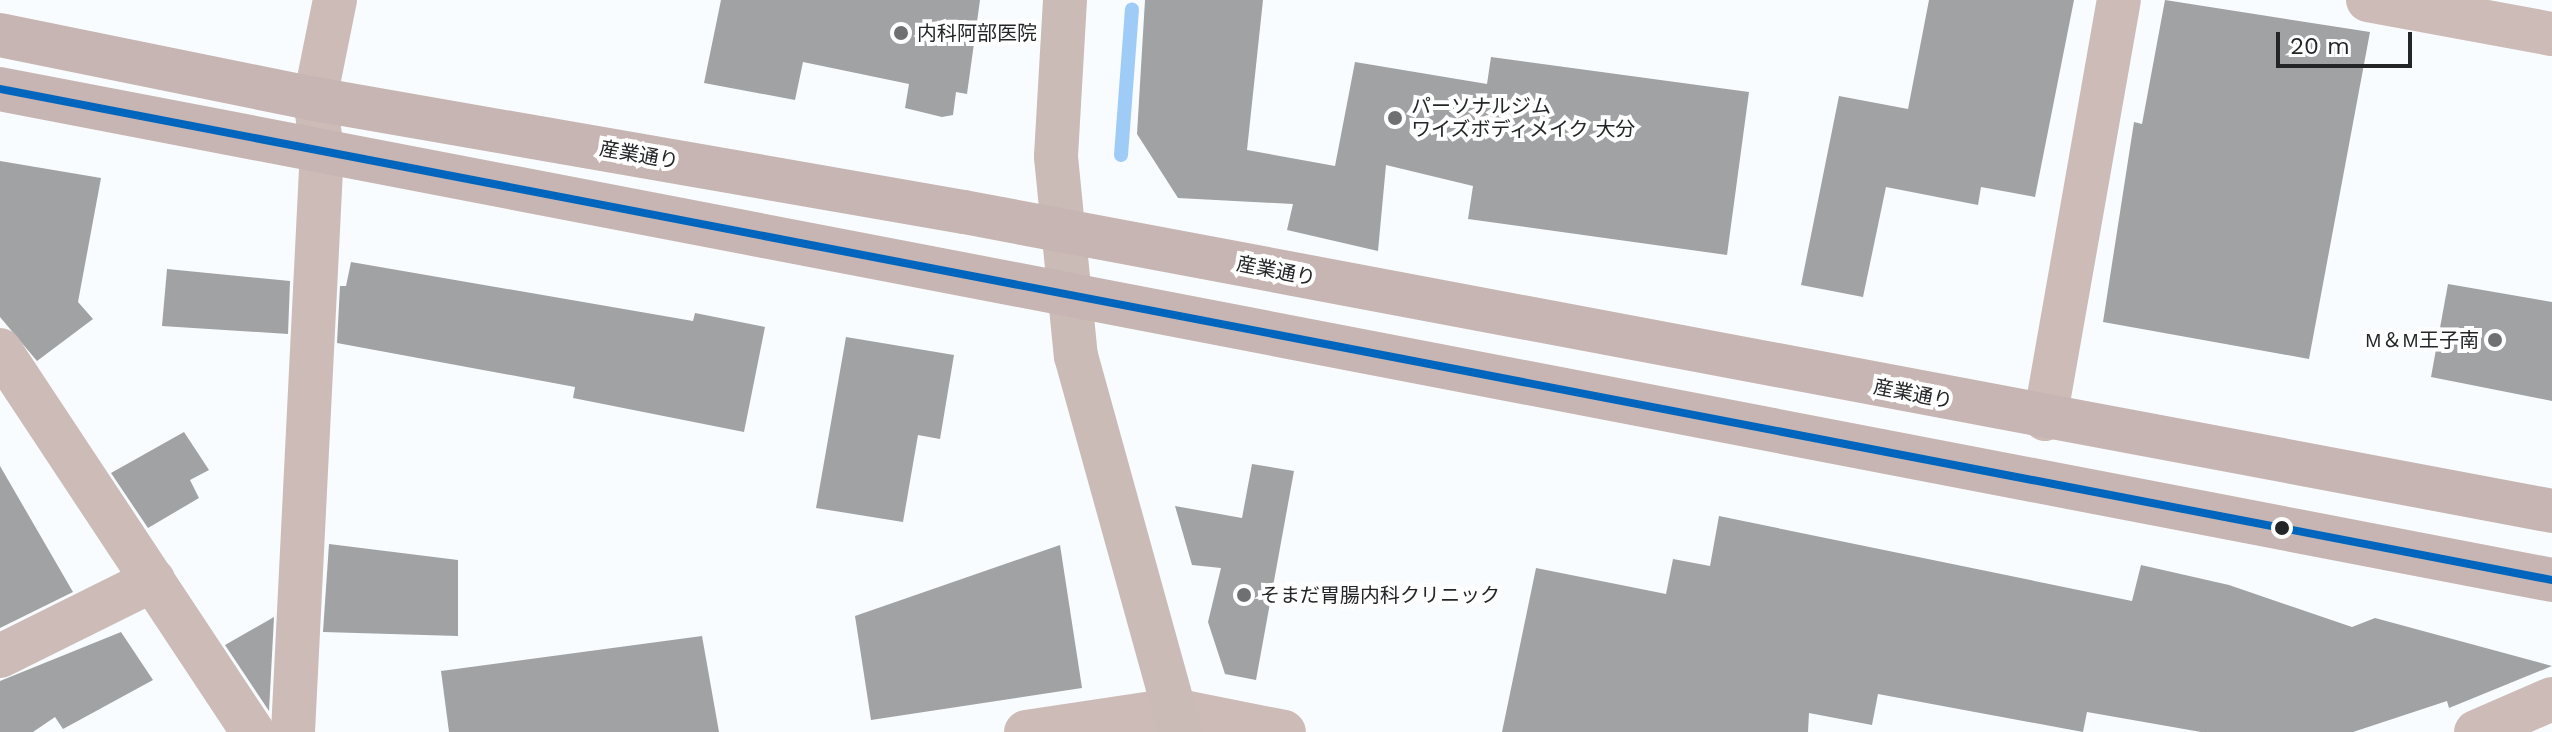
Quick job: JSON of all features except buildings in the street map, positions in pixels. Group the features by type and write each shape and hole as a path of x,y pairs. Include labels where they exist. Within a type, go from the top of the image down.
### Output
{"highway":[{"name":"産業通り","path":"0,35 315,99 1062,232 2045,419 2552,511"},
{"path":"0,89 2552,580"}],"street":[{"path":"293,732 322,150 315,99 335,0"},
{"path":"1065,0 1056,87 1062,232 1078,372 1177,721"},
{"path":"2045,419 2119,0"},
{"path":"2368,0 2552,34"},
{"path":"4,364 253,732"},
{"path":"0,656 153,580"},
{"path":"2476,732 2552,699"},
{"path":"1026,732 1177,721 1284,732"}],"waterway":[{"path":"1121,155 1132,9"}],"transit line":[{"path":"0,89 2552,580"}],"place":[{"name":"内科阿部医院","path":"901,33"},
{"name":"パーソナルジム ワイズボディメイク 大分","path":"1395,118"},
{"name":"M＆M王子南","path":"2495,340"},
{"name":"そまだ胃腸内科クリニック","path":"1244,595"}]}
